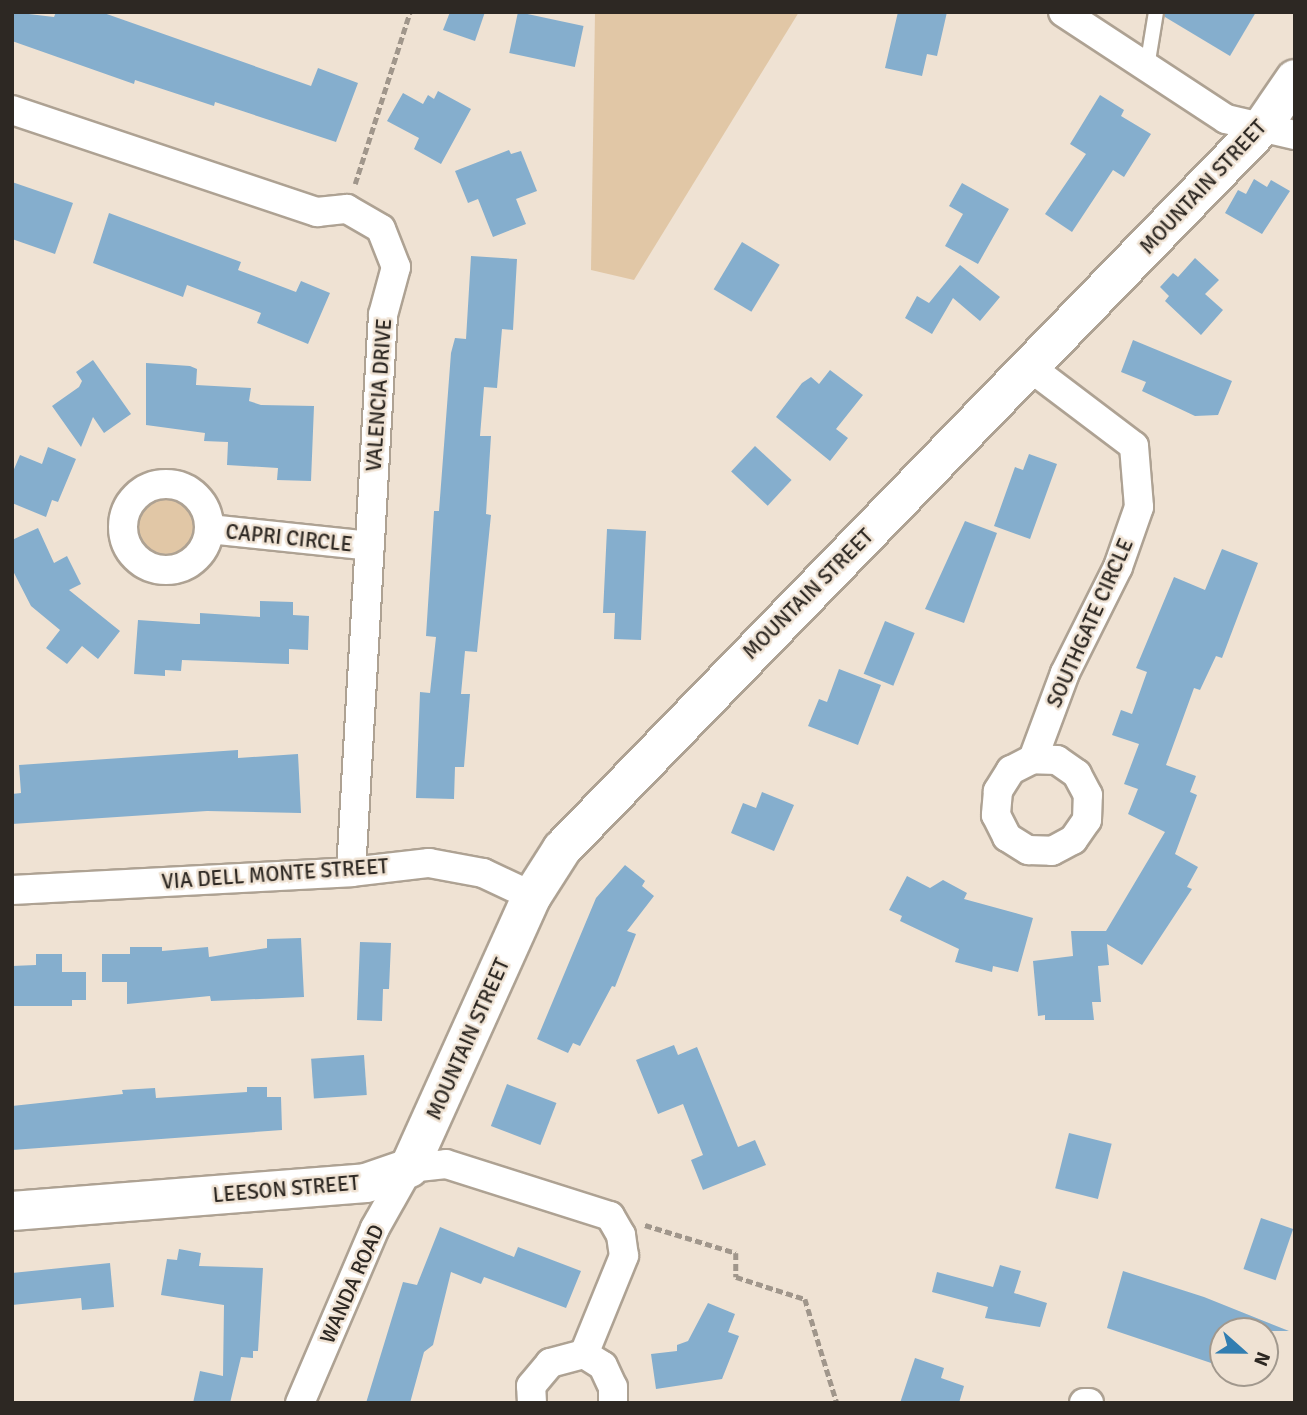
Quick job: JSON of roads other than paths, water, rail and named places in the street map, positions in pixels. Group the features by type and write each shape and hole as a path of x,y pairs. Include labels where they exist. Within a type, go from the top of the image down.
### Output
{"street":[{"path":"1063,12 1226,119 1279,131"},
{"name":"MOUNTAIN STREET","path":"409,1168 532,896 562,849 1031,368 1279,131 1295,79"},
{"name":"VALENCIA DRIVE","path":"12,110 317,212 347,209 381,229 396,267 383,315 351,872"},
{"name":"SOUTHGATE CIRCLE","path":"1031,368 1134,446 1139,507 1118,567 1065,673 1033,759"},
{"name":"CAPRI CIRCLE","path":"209,529 370,546"},
{"name":"VIA DELL MONTE STREET","path":"12,890 351,872 429,863 483,873 532,896"},
{"name":"LEESON STREET","path":"12,1212 366,1183 409,1168 446,1164 610,1216 621,1235 624,1256 584,1354"},
{"name":"WANDA ROAD","path":"300,1403 375,1228 409,1168"},
{"path":"532,1403 531,1387 550,1363 584,1354 603,1366 613,1387 613,1403"}],"lane":[{"path":"1147,67 1156,12"}]}
